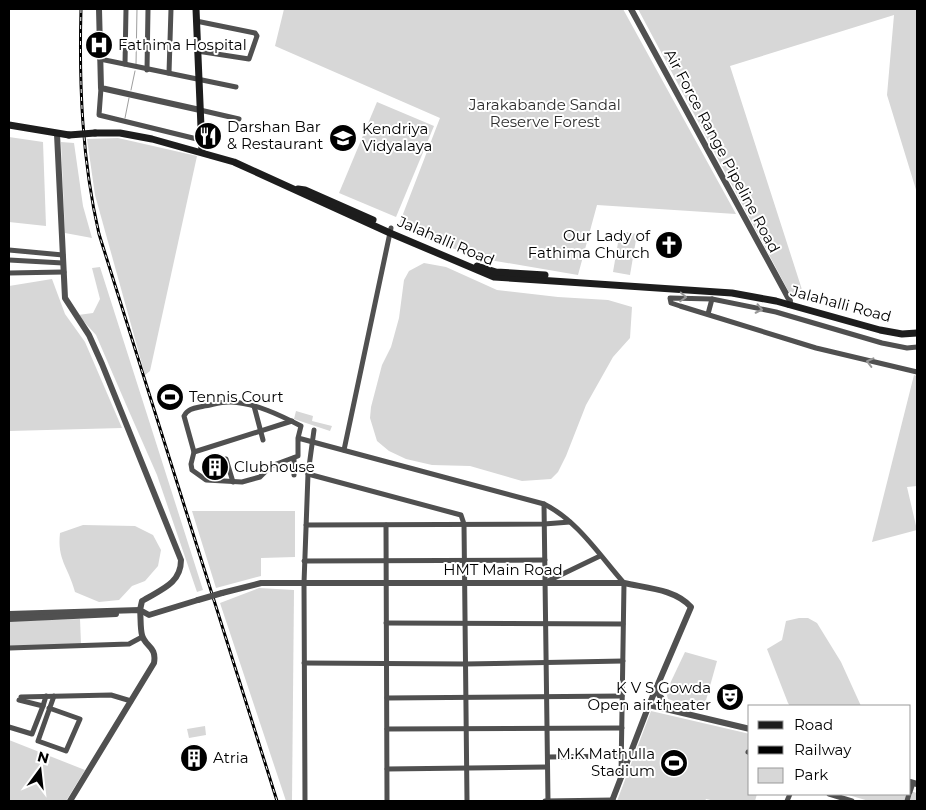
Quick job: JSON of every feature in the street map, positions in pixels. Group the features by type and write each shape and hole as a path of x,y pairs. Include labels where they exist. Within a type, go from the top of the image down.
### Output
{"main road":[{"path":"196,9 202,151"},
{"name":"Jalahalli Road","path":"9,125 57,134 120,133 202,151 234,162 295,188 304,194 391,231 486,275 502,278 533,277 708,290 755,296 789,303 880,330 902,334 917,332"}],"street":[{"path":"99,9 101,88 99,115 201,140"},
{"path":"125,64 126,9"},
{"path":"147,70 148,9"},
{"path":"169,74 171,9"},
{"name":"Air Force Range Pipeline Road","path":"631,9 789,303"},
{"path":"196,21 255,33 257,36 249,59 197,50"},
{"path":"100,59 236,87"},
{"path":"101,88 239,118"},
{"path":"57,134 65,298 89,335 102,364 181,560 181,571 174,583 142,601 140,610 142,638 152,648 156,656 154,663 70,801"},
{"path":"344,450 391,231"},
{"path":"9,250 63,255"},
{"path":"9,260 63,263"},
{"path":"9,273 64,272"},
{"path":"917,347 907,348 882,343 776,312 712,299 670,298 671,303 816,348 917,372"},
{"path":"708,314 712,299"},
{"path":"229,401 254,406 292,420 301,426 298,438 298,456 271,466 260,477 233,482 206,480 195,474 190,464 194,452 185,425 184,416 186,412 229,401"},
{"path":"254,406 263,440"},
{"path":"194,452 292,420"},
{"path":"306,801 304,561 308,474 314,430"},
{"path":"298,438 544,504 555,509 570,522 624,583 621,781"},
{"path":"294,458 294,475"},
{"path":"226,459 233,482"},
{"path":"308,474 461,514 464,524 467,801"},
{"path":"544,504 547,801 613,801"},
{"path":"306,525 544,524 570,522"},
{"path":"386,525 386,801"},
{"path":"546,583 600,556"},
{"path":"304,561 545,560"},
{"name":"HMT Main Road","path":"121,612 140,610 149,615 261,583 624,583 674,595 684,600 691,607 649,705 613,801"},
{"path":"9,614 121,612"},
{"path":"9,618 96,616 121,612"},
{"path":"386,623 623,624"},
{"path":"9,648 129,644 142,638"},
{"path":"304,663 465,664 623,661"},
{"path":"656,690 666,704 675,710"},
{"path":"43,706 20,699 46,696 111,695 131,702"},
{"path":"9,727 32,734 46,696"},
{"path":"50,708 80,719 66,751 38,741 54,696"},
{"path":"387,698 466,699 622,696"},
{"path":"649,705 748,728"},
{"path":"387,729 547,730 622,728"},
{"path":"548,757 621,756"},
{"path":"387,769 547,767"},
{"path":"832,795 852,801"}],"green space":[{"name":"Jarakabande Sandal Reserve Forest","path":"284,9 623,9 736,214 597,205 578,275 478,258 398,227 440,118 275,46"},
{"path":"638,9 917,9 917,193 887,95 894,15 730,66 805,299 791,296"},
{"path":"377,102 434,126 396,217 339,193"},
{"path":"9,137 43,142 46,226 9,222"},
{"path":"118,138 197,156 150,371 145,375 95,195 87,139"},
{"path":"61,142 74,143 83,206 92,238 65,233"},
{"path":"620,231 637,234 630,275 613,272"},
{"path":"424,263 446,267 497,290 608,300 632,307 630,338 613,357 586,405 566,456 558,472 551,479 522,481 470,466 432,465 406,459 389,451 377,441 370,418 371,407 382,365 391,347 399,318 404,280 409,271"},
{"path":"100,267 203,590 197,592 157,475 96,335 78,315 93,313 100,299 92,268"},
{"path":"52,279 65,314 85,342 122,428 9,431 9,286"},
{"path":"914,375 917,376 917,486 907,487 917,530 872,542"},
{"name":"Tennis Court","path":"173,383 179,407 166,410 161,386"},
{"path":"296,411 313,416 312,421 332,426 330,431 294,419"},
{"path":"192,511 295,511 295,557 261,558 261,576 216,588"},
{"path":"83,525 135,526 153,535 161,550 158,566 145,581 132,586 119,600 99,602 75,592 60,550 60,533"},
{"path":"259,588 294,590 292,801 286,801 220,603"},
{"path":"808,618 817,623 841,662 861,705 789,705 767,649 782,640 786,621"},
{"path":"80,619 81,644 9,646 9,621"},
{"path":"685,652 717,661 703,711 668,699 666,692"},
{"name":"M.K Mathulla Stadium","path":"651,711 748,734 748,795 757,795 755,801 715,801 706,799 705,801 617,801"},
{"path":"205,726 206,735 189,738 187,729"},
{"path":"9,740 85,770 66,801 9,801"},
{"path":"911,791 917,793 917,801 869,801 848,795 911,795"}],"waterway":[{"path":"136,65 137,9"},
{"path":"131,90 135,71"},
{"path":"125,118 129,98"}],"railway":[{"path":"81,9 81,94 85,150 99,234 277,801"}],"place":[{"name":"Fathima Hospital","path":"99,45"},
{"name":"Darshan Bar & Restaurant","path":"208,136"},
{"name":"Kendriya Vidyalaya","path":"343,138"},
{"name":"Our Lady of Fathima Church","path":"669,245"},
{"name":"Tennis Court","path":"170,397"},
{"name":"Clubhouse","path":"215,467"},
{"name":"K V S Gowda Open air theater","path":"730,697"},
{"name":"Atria","path":"194,758"},
{"name":"M.K Mathulla Stadium","path":"674,763"}]}
